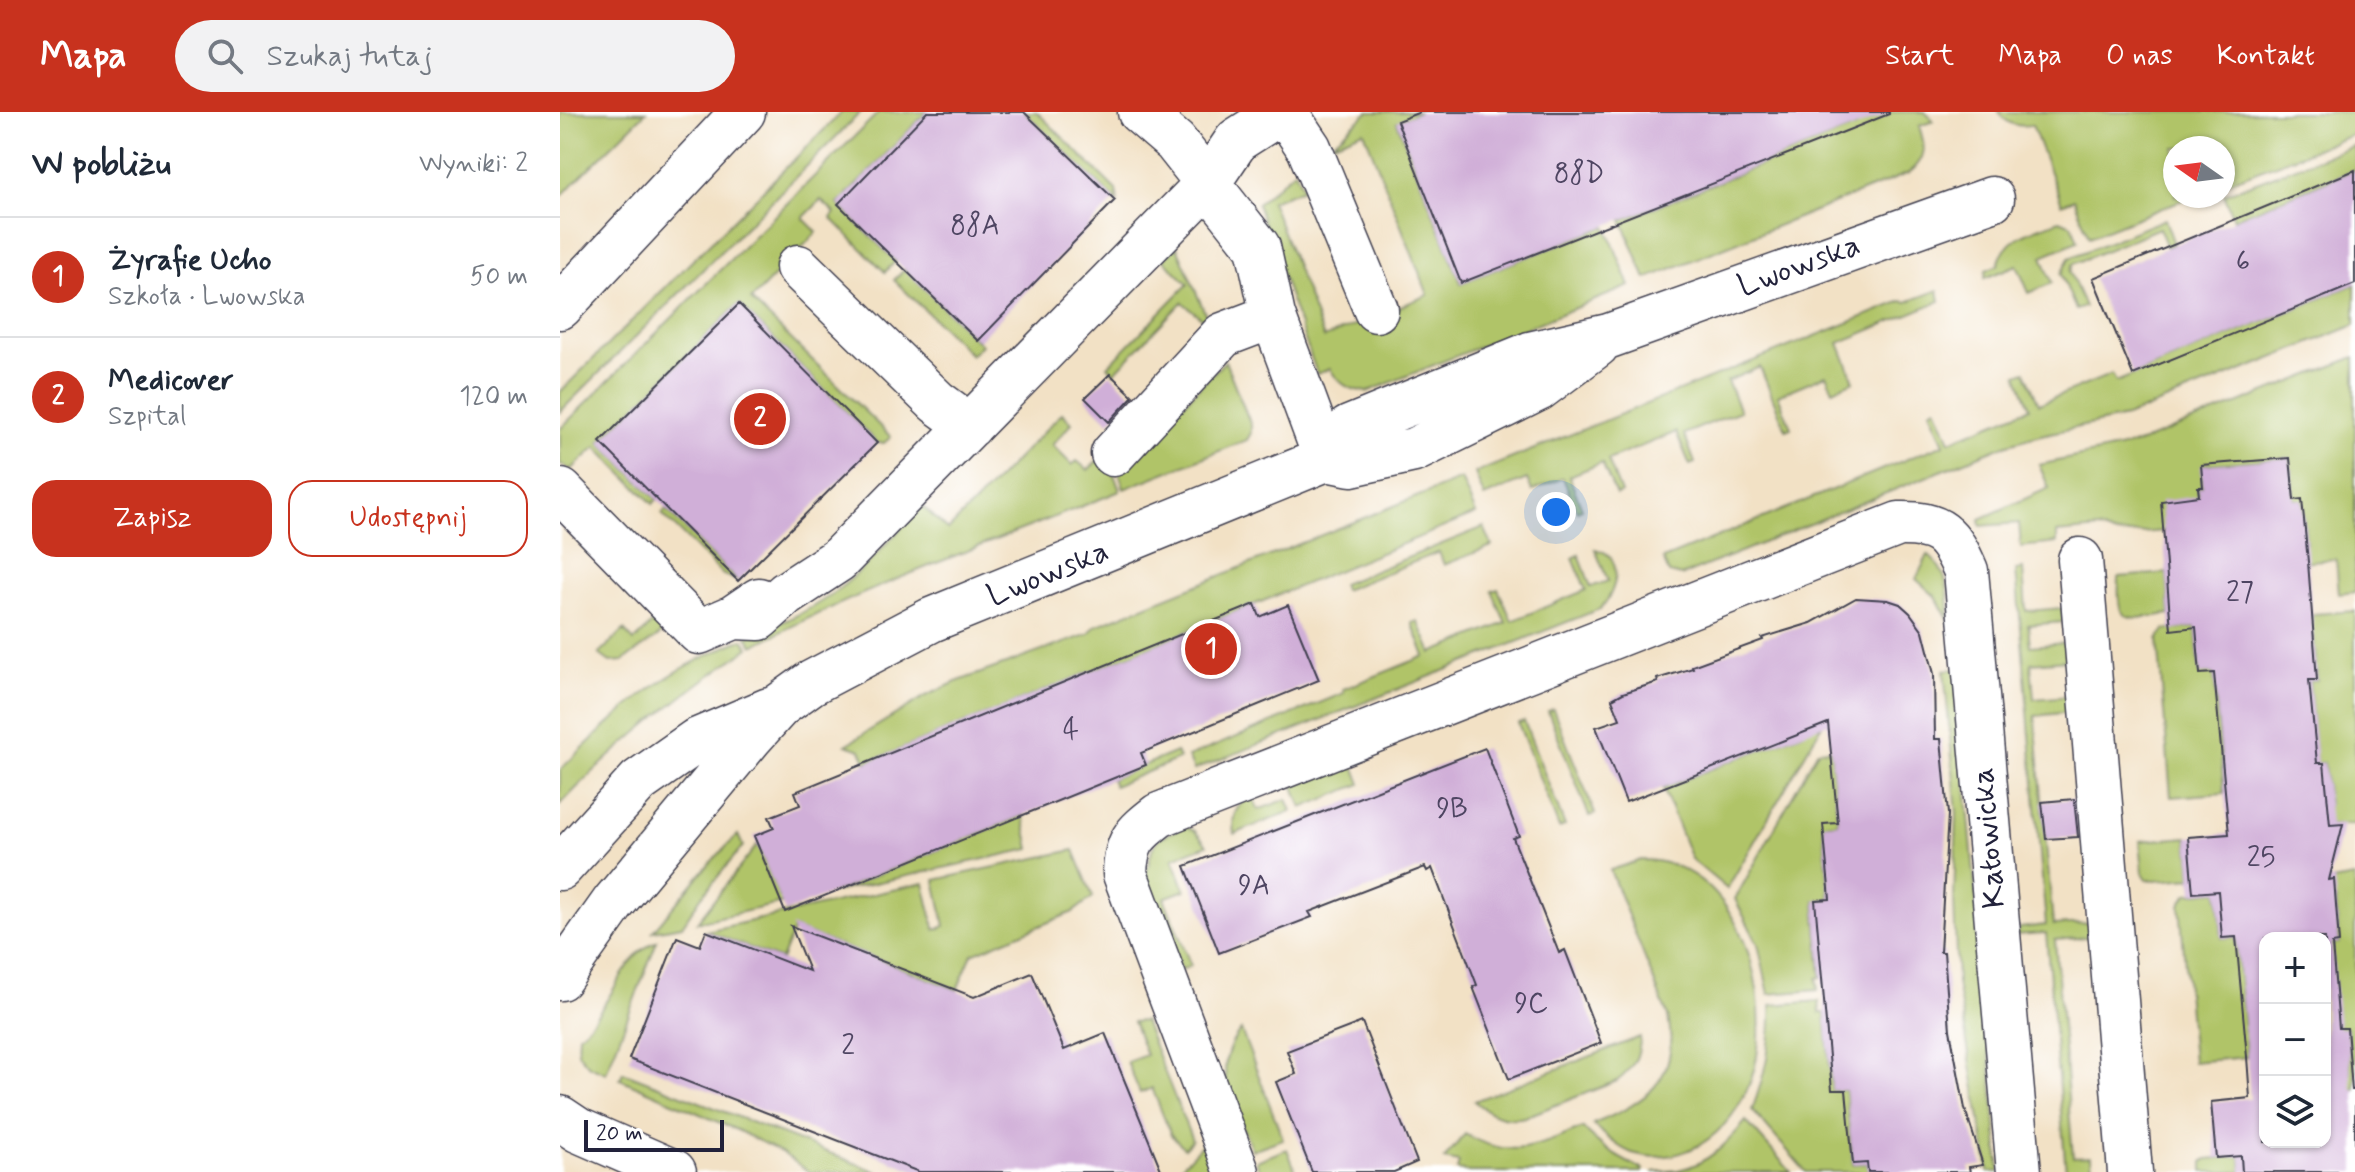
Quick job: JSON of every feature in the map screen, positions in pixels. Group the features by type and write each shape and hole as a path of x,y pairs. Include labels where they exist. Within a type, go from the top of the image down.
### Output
{"street":[{"path":"560,307 743,112"},
{"path":"1113,112 1186,175"},
{"path":"1140,112 1186,175 1244,279 1273,316 1326,459"},
{"path":"561,491 699,632 734,617 759,618 786,594 838,560 970,426 1186,175 1252,157 1283,112 1309,148 1376,310"},
{"name":"Lwowska","path":"560,868 639,781 696,741 779,706 811,683 931,620 1326,459 1351,464 1414,450 1538,389 1609,336 1992,199"},
{"path":"798,267 937,402 970,426"},
{"path":"1113,454 1223,335 1273,316"},
{"name":"Katowicka","path":"1237,1172 1125,874 1126,851 1138,831 1159,815 1899,524 1923,524 1944,533 1957,550 1966,571 2019,1172"},
{"path":"2080,560 2130,1172"},
{"name":"Lwowska","path":"560,978 614,902 779,706"},
{"path":"560,1118 578,1130 674,1172"}],"green space":[{"path":"560,112 646,112 560,197"},
{"path":"842,112 861,112 560,412 560,392"},
{"path":"879,112 927,112 838,204 896,261 885,272 831,218 835,213 821,200 803,218 817,232 751,300 891,437 884,443 877,443 739,304 600,442 657,499 653,504 596,447 571,470 560,464 560,429"},
{"path":"1024,112 1037,112 1116,190 1118,201 1115,200"},
{"path":"1368,112 1420,112 1397,122 1461,283 1606,226 1630,286 1367,392 1345,385 1330,369 1317,374 1257,204 1295,170 1303,189 1271,201 1324,338 1428,295 1364,131 1331,144"},
{"path":"1850,112 1925,112 1934,121 1919,126 1924,146 1919,163 1909,173 1646,279 1622,220 1856,127"},
{"path":"1999,112 2355,112 2355,134 2235,179 2235,136 2163,136 2163,208 2089,237 2074,199 2062,204 2032,125 2022,126 2005,120"},
{"path":"2355,145 2355,170 2234,219 2230,208 2235,208 2235,190"},
{"path":"2165,219 2174,244 2167,247 2159,228 2073,264 2070,272 2085,307 2076,310 2061,274 2069,258"},
{"path":"2060,220 2072,225 2078,241 2042,256 2052,283 2029,293 2017,265 1985,278 1986,270 1998,265 2014,240"},
{"path":"1177,247 1210,325 1182,302 1114,373 1108,366 1188,284 1163,259"},
{"path":"905,269 981,345 971,355 894,280"},
{"path":"2355,284 2355,325 2126,417 2005,445 1681,576 1669,573 1663,559 1944,444 1930,410 1936,407 1950,441 2030,408 2017,374 2025,371 2039,404 2112,374 2116,382"},
{"path":"1938,290 1940,301 1839,343 1854,381 1833,390 1826,375 1778,395 1791,428 1786,430 1760,367 1727,381 1740,411 1684,434 1695,463 1690,465 1676,432 1608,460 1621,493 1616,495 1602,463 1569,476 1582,509 1577,511 1563,478 1532,491 1527,479 1484,497 1475,473 1902,301 1907,302"},
{"path":"2355,357 2355,592 2339,594 2336,559 2299,562 2306,542 2302,500 2294,500 2290,458 2202,465 2203,487 2198,487 2202,528 2116,535 2099,529 2057,533 2057,543 2021,547 2019,523 1981,526 1980,519 2049,488 2039,465 2136,444"},
{"path":"1225,361 1251,425 1247,440 1124,489 1118,470"},
{"path":"1062,413 1072,423 1052,445 1072,465 1077,461 1088,470 1099,459 1114,474 1120,491 888,583 753,646 747,636 791,618 832,594 868,563 922,506 948,530"},
{"path":"1461,479 1476,514 867,763 861,750 846,745 926,696 956,682 1089,634 1095,626"},
{"path":"666,509 738,581 723,575 662,514"},
{"path":"1484,527 1492,546 1444,565 1439,552 1344,590 1342,584"},
{"path":"1595,549 1611,559 1616,575 1611,593 1600,609 1194,770 1188,757 1425,656 1412,623 1418,621 1432,653 1506,623 1492,591 1498,589 1512,621 1586,590 1573,558 1579,555 1591,587 1608,581"},
{"path":"1928,555 1944,577 1949,621 1936,597 1916,579"},
{"path":"2023,569 2026,611 2062,608 2063,622 2028,625 2030,646 2065,643 2067,660 2031,663 2034,699 2070,696 2071,712 2035,716 2053,925 2089,923 2090,937 2055,940 2073,1157 2091,1156 2092,1172 2066,1172 2046,933 2016,935 2020,928 2046,925 2016,570"},
{"path":"2167,573 2170,614 2136,618 2124,614 2119,602 2119,577"},
{"path":"2355,611 2355,824 2321,826 2328,806 2324,763 2316,763 2309,680 2317,680 2314,637 2304,618 2313,614"},
{"path":"660,616 663,633 623,661 610,662 599,654 624,630 634,641"},
{"path":"2196,627 2200,673 2214,673 2224,793 2171,797 2158,639 2165,630"},
{"path":"743,639 749,648 650,721 560,805 560,770 608,724 669,676"},
{"path":"1956,669 2000,1172 1989,1172 1957,983 1954,899 1957,814 1944,670"},
{"path":"1833,706 1727,889 1691,859 1663,788 1802,733"},
{"path":"1553,709 1595,814 1589,816 1548,711"},
{"path":"1524,721 1565,826 1559,828 1518,723"},
{"path":"1831,749 1838,823 1823,824 1830,899 1815,901 1821,977 1817,978 1818,990 1769,994 1758,944 1735,899 1818,750"},
{"path":"1176,752 1179,759 1114,786 1111,779"},
{"path":"1351,758 1361,784 1302,808 1292,781"},
{"path":"1253,796 1258,810 1287,799 1292,811 1234,834 1236,811 1242,802"},
{"path":"1023,815 1030,849 697,922 758,844 780,898 837,891"},
{"path":"1185,826 1195,831 1207,845 1173,858 1185,890 1164,898 1191,966 1181,970 1146,876 1152,849 1159,838"},
{"path":"738,835 743,846 701,897 682,926 653,931 709,864"},
{"path":"2188,837 2192,878 2147,879 2143,873 2140,841"},
{"path":"1074,850 1093,897 1073,912 972,954 957,990 794,928 781,960 706,931 924,883 935,930 945,926 935,880"},
{"path":"1641,860 1673,865 1700,880 1722,902 1739,929 1751,960 1760,1025 1752,1077 1731,1117 1698,1146 1678,1154 1656,1157 1632,1153 1593,1124 1643,1098 1664,1073 1669,1057 1671,1039 1668,1017 1610,870"},
{"path":"2355,877 2355,1090 2343,1091 2350,1071 2347,1028 2338,1029 2331,944 2339,943 2336,901 2326,882"},
{"path":"2218,891 2222,938 2236,937 2247,1057 2193,1062 2180,905 2187,894"},
{"path":"657,941 606,1073 589,1066 578,1053 579,1034 599,1012 634,958"},
{"path":"1819,1001 1820,1013 1825,1013 1832,1090 1846,1090 1853,1164 1867,1163 1868,1172 1806,1172 1752,1110 1767,1059 1771,1005"},
{"path":"1144,1021 1192,1140 1184,1148 1171,1135 1152,1088 1140,1093 1127,1062 1146,1055 1133,1022"},
{"path":"1241,1030 1283,1139 1252,1150 1233,1104 1225,1074 1231,1045"},
{"path":"1640,1037 1634,1062 1617,1081 1525,1117 1498,1116 1474,1101"},
{"path":"623,1072 878,1172 809,1172 781,1152 739,1131 620,1079"},
{"path":"1746,1121 1791,1172 1653,1172 1678,1170 1699,1163 1724,1145"},
{"path":"1583,1128 1611,1152 1643,1169 1642,1172 1469,1172 1457,1170 1459,1162 1444,1159 1465,1134 1496,1147 1510,1149 1538,1145"},
{"path":"1209,1137 1222,1172 1176,1172"},
{"path":"1287,1149 1296,1172 1260,1172 1256,1161"},
{"path":"2241,1156 2242,1172 2203,1172 2203,1162 2207,1159"}],"building":[{"path":"927,112 1024,112 1115,200 978,341 838,204"},
{"path":"1420,112 1889,114 1461,283 1397,121"},
{"path":"2355,170 2355,284 2133,375 2093,278"},
{"path":"739,304 877,443 738,581 600,442"},
{"path":"1110,374 1133,396 1109,422 1085,398"},
{"path":"2290,458 2294,500 2302,499 2317,680 2309,680 2317,763 2324,763 2330,825 2343,824 2329,880 2334,879 2339,943 2332,944 2339,1028 2347,1028 2352,1090 2355,1090 2355,1172 2242,1172 2241,1156 2216,1158 2211,1102 2250,1098 2247,1057 2236,937 2222,938 2218,891 2193,893 2188,837 2229,834 2214,673 2200,674 2196,627 2171,630 2161,501 2199,496 2198,487 2203,487 2201,465"},
{"path":"1856,598 1888,600 1900,604 1910,613 1923,631 1934,674 1935,739 1941,739 1948,814 1940,952 1944,952 1950,1030 1965,1109 1983,1165 1969,1167 1970,1172 1868,1172 1867,1163 1853,1164 1846,1090 1832,1090 1815,900 1830,899 1823,824 1838,823 1828,723 1626,802 1596,727 1620,719 1612,699 1623,693 1658,682 1657,679 1693,668 1762,638 1811,623"},
{"path":"1255,604 1260,617 1288,605 1319,680 1141,753 1146,765 785,912 754,836 774,828 769,817 800,805 795,792"},
{"path":"1485,748 1519,836 1513,838 1559,953 1565,950 1601,1043 1509,1079 1432,868 1427,871 1425,867 1309,912 1312,917 1219,953 1185,866"},
{"path":"2074,799 2078,837 2046,839 2042,802"},
{"path":"791,926 974,997 1032,973 1064,1050 1105,1033 1162,1172 919,1172 629,1059 677,937 700,946 706,931 809,971"},
{"path":"1362,1022 1417,1162 1394,1172 1312,1172 1276,1082 1296,1074 1287,1051"}],"place":[{"name":"Medicover","path":"760,419"},
{"name":"Żyrafie Ucho","path":"1211,649"}]}
